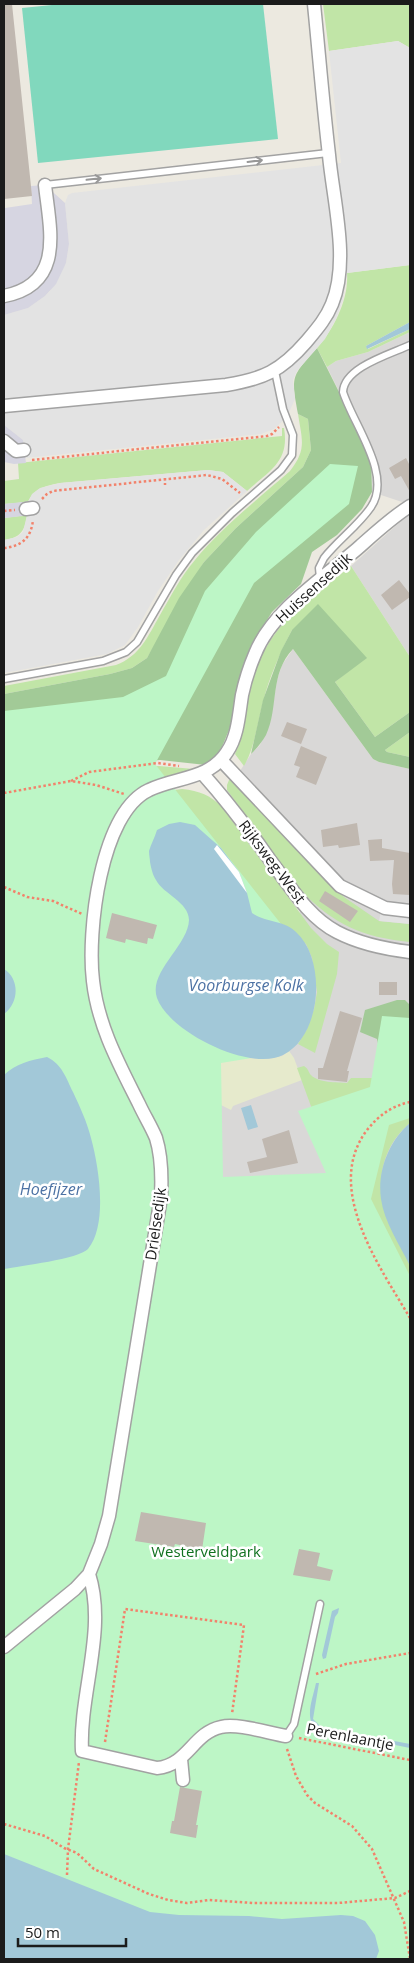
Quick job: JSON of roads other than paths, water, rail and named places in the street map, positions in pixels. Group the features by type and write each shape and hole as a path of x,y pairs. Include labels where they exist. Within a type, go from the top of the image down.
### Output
{"street":[{"path":"4,406 226,385 250,381 276,370 301,348 319,327 336,293 340,251 328,153 314,4"},
{"path":"4,296 27,287 48,263 52,241 45,185"},
{"path":"4,440 22,454"},
{"name":"Huissensedijk","path":"183,780 202,773 221,760 233,741 243,693 256,652 268,631 284,612 410,506"},
{"name":"Rijksweg-West","path":"221,760 340,886 385,908 410,911"},
{"name":"Rijksweg-West","path":"202,773 224,796 306,907 336,931 361,942 390,950 410,952"},
{"name":"Drielsedijk","path":"4,1647 70,1594 89,1574 101,1544 109,1516 161,1197 162,1178 156,1138 112,1049 99,1015 90,951 93,920 99,884 106,858 118,823 124,812 135,799 150,789 183,780"},
{"path":"89,1574 94,1588 96,1615 82,1751 157,1768 165,1768 181,1759 208,1731 231,1726 286,1736"},
{"path":"181,1759 183,1780"}],"lane":[{"path":"45,185 328,153"},
{"path":"321,580 319,568 324,558 371,508 378,488 372,457 343,392 346,382 348,378 362,367 410,346"},
{"path":"4,679 103,661 126,652 142,636 176,575 192,552 281,470 292,455 293,435 283,409 276,370"},
{"path":"286,1736 294,1724 320,1604"}],"water":[{"path":"410,322 410,329 367,349 366,346"},
{"name":"Voorburgse Kolk","path":"180,822 195,825 221,848 239,872 252,913 291,928 306,945 313,960 316,978 316,997 312,1015 306,1032 296,1045 283,1055 269,1059 251,1058 212,1046 177,1024 165,1011 157,998 158,978 187,930 189,920 185,908 159,885 153,874 149,851 157,830 169,824"},
{"path":"4,969 13,979 16,991 13,1004 4,1014"},
{"name":"Hoefijzer","path":"47,1057 56,1063 63,1072 81,1109 89,1132 99,1180 100,1211 98,1226 94,1239 88,1249 82,1253 62,1259 4,1269 4,1075 18,1065"},
{"path":"251,1105 258,1127 248,1130 241,1108"},
{"path":"410,1123 410,1266 385,1216 380,1188 386,1157 396,1139"},
{"path":"339,1608 335,1617 326,1658 323,1659 322,1655 332,1611"},
{"path":"316,1683 319,1683 313,1719 321,1727 410,1744 410,1748 316,1729 312,1724 310,1714"},
{"path":"4,1854 150,1912 282,1919 341,1915 353,1916 365,1921 375,1935 379,1951 376,1959 4,1959"}],"park label":[{"name":"Westerveldpark","path":"206,1552"}]}
